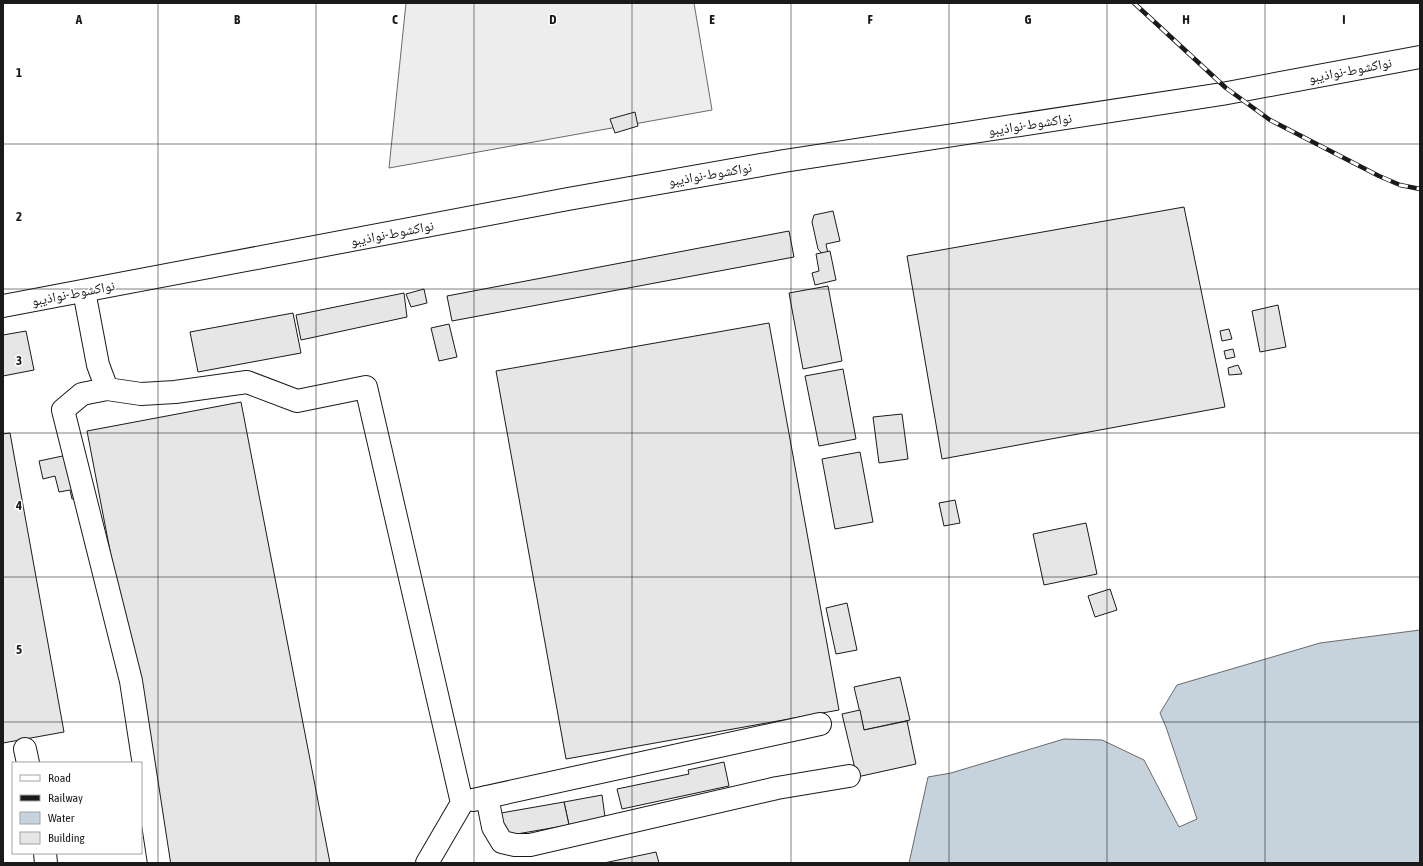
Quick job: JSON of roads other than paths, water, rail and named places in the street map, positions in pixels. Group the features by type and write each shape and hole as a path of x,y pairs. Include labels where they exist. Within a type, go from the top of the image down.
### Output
{"main road":[{"name":"نواكشوط-نواذيبو","path":"3,306 592,195 784,161 1222,94 1420,57"},
{"path":"84,291 98,365 107,389"},
{"path":"159,863 131,681 63,410 82,394 107,389 141,394 175,392 247,382 297,401 366,387 462,803 427,863"},
{"path":"462,803 820,724"},
{"path":"487,797 493,827 502,842 515,845 530,845 777,788 849,776"}],"water":[{"path":"1420,630 1420,863 909,863 928,777 951,773 1064,739 1102,740 1144,760 1179,827 1197,819 1160,713 1177,685 1320,643"}],"railway":[{"path":"1134,3 1226,88 1270,120 1379,176 1400,185 1420,189"}]}
